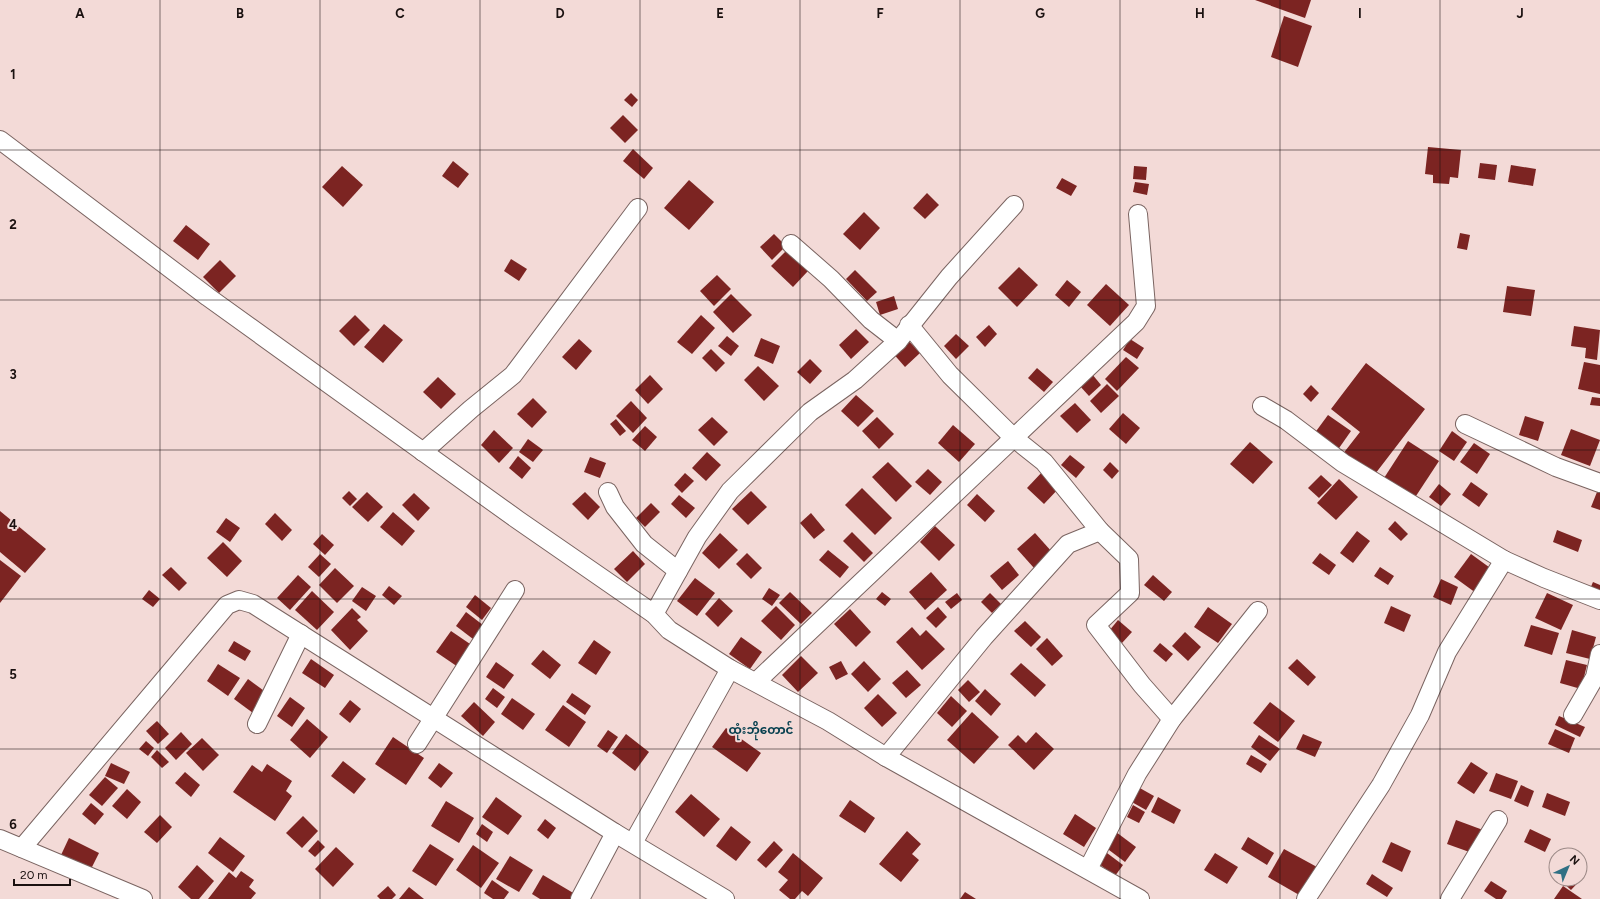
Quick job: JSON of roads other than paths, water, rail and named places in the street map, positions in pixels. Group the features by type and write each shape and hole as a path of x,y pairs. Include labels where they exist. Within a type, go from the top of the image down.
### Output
{"street":[{"path":"0,140 208,297 423,452 654,614 668,630 724,681 756,682 828,721 886,757 1140,899"},
{"path":"654,614 697,537 730,491 810,412 855,380 898,341 909,325 949,277 1014,205"},
{"path":"423,452 470,409 513,375 638,208"},
{"path":"756,682 1136,322 1146,306 1138,214"},
{"path":"791,244 831,279 871,320 898,341"},
{"path":"909,325 950,375 1014,438 1044,462 1100,531 1129,559 1130,594 1096,625 1142,685 1172,719"},
{"path":"1262,406 1286,420 1343,463 1504,560 1544,578 1600,600"},
{"path":"1465,424 1556,467 1600,483"},
{"path":"608,492 615,507 644,544 678,571"},
{"path":"886,757 984,637 1068,544 1100,531"},
{"path":"1306,899 1382,785 1420,715 1447,652 1504,560"},
{"path":"417,744 515,590"},
{"path":"22,848 227,605 238,600 253,604 615,833 725,899"},
{"path":"1088,869 1137,774 1172,719 1258,611"},
{"path":"257,724 301,634"},
{"path":"1573,715 1594,677 1600,654"},
{"path":"633,843 724,681"},
{"path":"1450,899 1498,820"},
{"path":"580,899 615,833"},
{"path":"0,839 143,899"}],"district":[{"name":"ထုံးဘိုတောင်","path":"761,730"}]}
